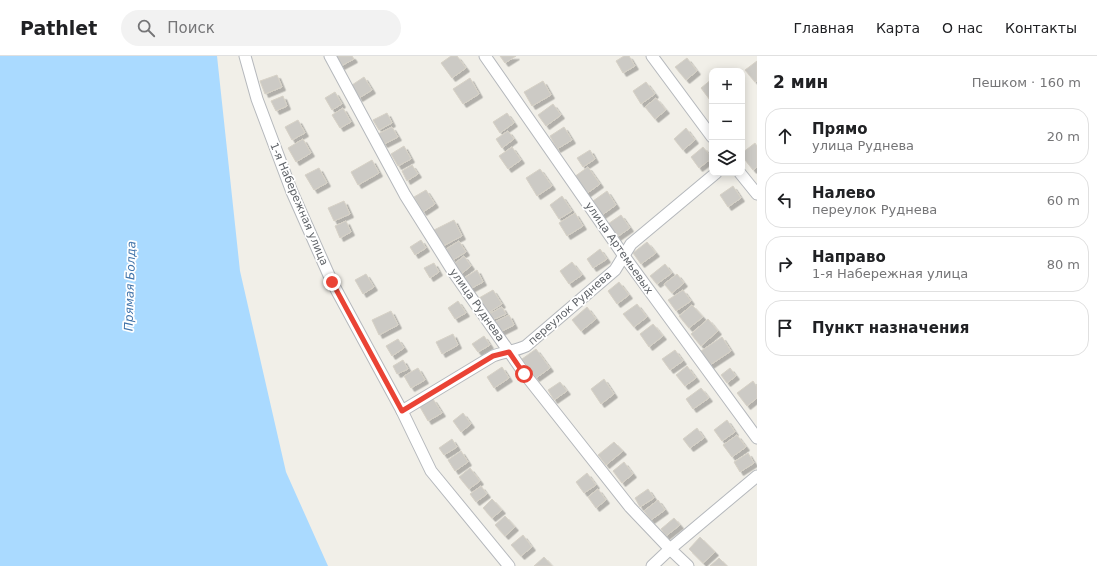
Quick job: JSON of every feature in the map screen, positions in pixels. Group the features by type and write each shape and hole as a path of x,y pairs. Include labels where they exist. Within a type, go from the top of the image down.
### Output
{"street":[{"name":"1-я Набережная улица","path":"246,56 257,99 292,192 332,282 402,411 431,471 509,566"},
{"name":"улица Руднева","path":"330,56 405,195 454,273 524,374 630,507 688,566"},
{"name":"улица Артемьевых","path":"485,56 624,256 757,438"},
{"path":"652,56 709,133"},
{"name":"переулок Руднева","path":"402,411 493,356 526,346 615,270 631,244 712,176"},
{"path":"742,176 757,194"},
{"path":"652,566 757,476"}],"water":[{"name":"Прямая Болда","path":"0,56 217,56 240,271 286,472 328,566 0,566"}],"building":[{"path":"335,56 352,56 354,59 341,66"},
{"path":"451,56 457,56 466,68 452,78 441,63"},
{"path":"500,56 516,56 505,63"},
{"path":"624,56 629,56 635,66 623,73 616,61"},
{"path":"687,58 697,71 686,80 675,67"},
{"path":"757,61 757,81 755,82 745,70"},
{"path":"277,75 282,87 265,94 260,81"},
{"path":"364,77 372,90 359,98 352,85"},
{"path":"470,78 479,94 463,104 453,89"},
{"path":"543,81 551,95 532,106 524,92"},
{"path":"709,81 709,99 701,88"},
{"path":"646,82 655,94 641,104 633,91"},
{"path":"335,92 342,104 332,110 325,98"},
{"path":"283,96 287,106 276,111 271,101"},
{"path":"656,98 666,110 655,119 645,107"},
{"path":"553,104 561,115 546,126 538,115"},
{"path":"343,108 351,122 340,128 332,115"},
{"path":"387,113 392,123 379,130 373,120"},
{"path":"507,113 514,123 500,133 493,122"},
{"path":"298,120 305,133 292,140 285,127"},
{"path":"392,127 398,137 384,144 378,134"},
{"path":"564,127 572,140 557,149 550,136"},
{"path":"686,128 695,140 683,150 674,139"},
{"path":"508,131 514,139 502,148 496,139"},
{"path":"303,139 311,153 296,162 288,148"},
{"path":"755,143 757,146 757,167 753,170 745,160 745,151"},
{"path":"404,146 411,159 398,166 391,154"},
{"path":"512,147 521,160 508,169 499,156"},
{"path":"703,147 709,154 709,160 699,168 691,157"},
{"path":"590,150 595,159 583,167 577,158"},
{"path":"372,160 379,173 358,185 351,172"},
{"path":"412,165 418,174 407,181 402,171"},
{"path":"588,167 600,184 586,194 574,177"},
{"path":"319,168 327,183 314,190 305,175"},
{"path":"540,169 552,186 537,196 526,178"},
{"path":"733,186 741,198 728,207 720,195"},
{"path":"426,190 435,204 423,212 414,197"},
{"path":"607,191 616,205 602,215 593,201"},
{"path":"562,196 572,211 559,219 550,205"},
{"path":"344,201 350,214 334,221 328,208"},
{"path":"575,213 583,226 567,236 559,223"},
{"path":"621,215 630,228 617,237 608,224"},
{"path":"454,220 462,236 443,246 434,230"},
{"path":"346,221 351,232 340,238 335,226"},
{"path":"421,240 426,248 415,255 410,247"},
{"path":"459,241 466,252 453,260 446,249"},
{"path":"647,242 656,253 641,264 633,253"},
{"path":"600,249 607,259 593,268 587,259"},
{"path":"464,256 471,266 461,274 454,264"},
{"path":"572,262 582,275 569,284 560,271"},
{"path":"434,263 439,272 430,278 424,268"},
{"path":"665,264 672,273 657,284 650,276"},
{"path":"477,270 483,282 470,289 464,278"},
{"path":"366,274 374,287 363,294 355,280"},
{"path":"677,274 684,283 672,293 664,284"},
{"path":"619,282 629,295 617,304 608,291"},
{"path":"493,290 502,304 488,313 479,298"},
{"path":"683,290 691,301 676,311 668,300"},
{"path":"458,301 466,313 455,319 448,308"},
{"path":"637,304 647,317 634,327 623,314"},
{"path":"692,305 703,317 689,328 679,316"},
{"path":"502,307 506,314 492,320 489,314"},
{"path":"587,307 596,319 581,331 572,320"},
{"path":"391,311 398,325 379,335 372,320"},
{"path":"509,315 514,325 498,333 493,323"},
{"path":"708,319 718,331 701,346 691,334"},
{"path":"653,324 663,336 649,347 640,334"},
{"path":"453,334 458,345 442,354 436,342"},
{"path":"484,336 490,345 478,352 472,344"},
{"path":"722,337 731,351 710,365 701,351"},
{"path":"398,339 404,348 392,356 386,346"},
{"path":"536,349 550,368 536,378 522,359"},
{"path":"675,350 683,361 670,370 662,359"},
{"path":"403,360 408,369 397,374 393,366"},
{"path":"687,366 696,378 685,386 676,375"},
{"path":"502,367 509,378 494,388 487,377"},
{"path":"418,368 425,380 411,388 404,376"},
{"path":"730,368 736,376 727,383 721,375"},
{"path":"604,379 614,394 601,404 591,389"},
{"path":"753,381 757,387 757,398 747,406 737,393"},
{"path":"560,382 567,391 554,400 548,390"},
{"path":"701,388 709,398 693,409 686,399"},
{"path":"433,399 442,413 428,421 420,407"},
{"path":"463,413 471,424 461,432 453,421"},
{"path":"727,420 735,432 722,441 714,430"},
{"path":"697,428 704,438 690,448 683,439"},
{"path":"737,435 746,447 732,457 723,445"},
{"path":"452,439 457,447 444,455 439,448"},
{"path":"614,442 623,451 606,465 598,455"},
{"path":"461,451 468,462 455,471 448,460"},
{"path":"748,453 754,463 740,472 734,462"},
{"path":"624,462 633,474 622,483 613,471"},
{"path":"470,468 480,481 469,489 459,477"},
{"path":"587,473 596,485 584,493 576,482"},
{"path":"481,486 487,494 476,502 470,494"},
{"path":"598,489 606,500 596,508 588,497"},
{"path":"648,489 654,498 640,507 635,498"},
{"path":"492,499 502,510 492,518 483,508"},
{"path":"658,500 665,510 651,520 644,511"},
{"path":"505,516 515,527 505,536 495,525"},
{"path":"674,518 680,525 666,536 661,529"},
{"path":"523,535 532,547 521,556 511,545"},
{"path":"700,537 715,552 703,563 689,549"},
{"path":"544,557 552,566 534,566"},
{"path":"719,558 727,566 710,566"}],"route":[{"path":"332,282 402,411 500,353 509,352 524,374"}]}
